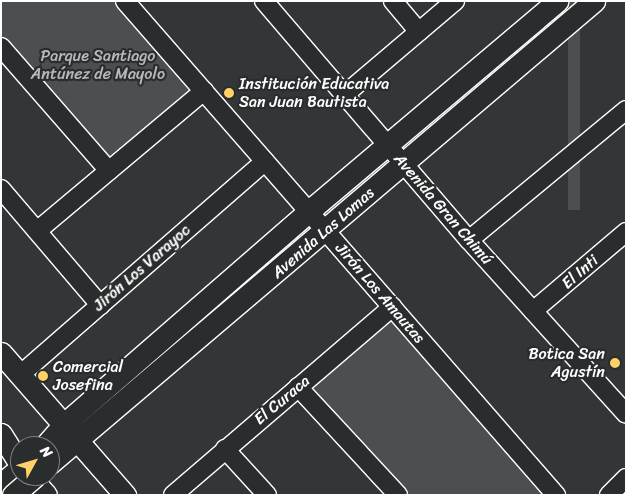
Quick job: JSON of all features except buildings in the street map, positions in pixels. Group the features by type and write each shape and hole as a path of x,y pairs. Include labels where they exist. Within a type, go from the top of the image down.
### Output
{"main road":[{"name":"Avenida Las Lomas","path":"60,445 308,212 557,1"},
{"name":"Avenida Las Lomas","path":"60,445 326,231 594,1"},
{"path":"1,353 11,375 52,436"},
{"path":"1,434 10,449"},
{"path":"60,447 105,495"},
{"path":"60,447 124,495"},
{"path":"13,495 23,486"}],"street":[{"name":"Jirón Los Amautas","path":"125,1 556,495"},
{"name":"Avenida Gran Chimú","path":"264,1 343,96 404,163 469,240 626,414"},
{"path":"393,1 419,32"},
{"path":"343,96 455,1"},
{"path":"1,47 108,171"},
{"path":"37,231 204,91"},
{"path":"469,240 626,110"},
{"name":"Jirón Los Varayoc","path":"11,375 100,305 265,161"},
{"path":"1,189 100,305"},
{"name":"El Inti","path":"533,311 622,241"},
{"name":"El Curaca","path":"173,495 392,307"},
{"path":"298,387 398,495"},
{"path":"225,449 267,495"},
{"path":"609,495 626,478"}],"green space":[{"name":"Parque Santiago Antúnez de Mayolo","path":"1,1 116,1 191,93 109,160 1,36"},
{"path":"568,1 580,1 580,210 568,210"},
{"path":"387,156 392,161 330,215 325,208"},
{"path":"307,226 312,230 88,423 83,417"},
{"path":"392,316 552,495 408,495 310,387"}],"place":[{"name":"Institución Educativa San Juan Bautista","path":"229,93"},
{"name":"Botica San Agustín","path":"615,363"},
{"name":"Comercial Josefina","path":"43,376"}]}
